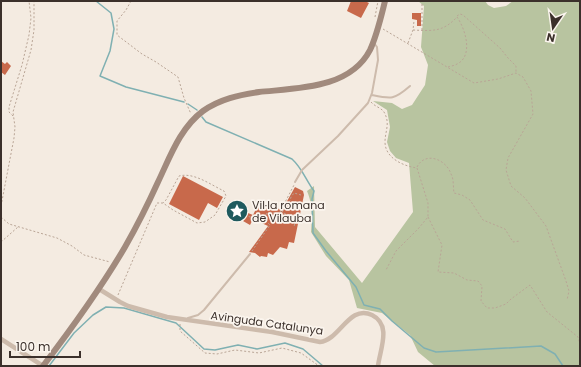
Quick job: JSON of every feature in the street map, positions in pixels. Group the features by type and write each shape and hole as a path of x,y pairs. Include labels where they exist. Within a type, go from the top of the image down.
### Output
{"street":[{"path":"1,339 43,366 99,289 115,264 147,206 175,146 184,130 193,120 213,105 231,98 326,83 346,75 362,61 369,52 378,28 385,1"},
{"name":"Avinguda Catalunya","path":"99,289 128,306 166,317 272,332 320,342 331,338 344,324 356,315 360,313 367,313 380,321 384,330 378,366"}],"lane":[{"path":"295,182 302,170 342,131 370,100 377,71 378,52 377,47 373,42"},
{"path":"372,95 389,98 400,95 410,86"},
{"path":"183,319 198,314 204,310 250,254"}],"path":[{"path":"13,117 9,112 9,107 22,65 29,35 31,23 29,1"},
{"path":"1,206 14,138 15,127 13,117 16,100 32,44 35,25 34,1"},
{"path":"131,1 117,21 117,35 178,78 193,120"},
{"path":"422,1 422,30"},
{"path":"413,30 440,29 449,25 460,14 463,15 500,48 516,66 516,73"},
{"path":"447,67 458,64 466,54 466,35 457,16"},
{"path":"407,44 413,30 414,21"},
{"path":"378,28 384,30 474,83 498,79 516,73 523,77 530,91 533,114 508,158 506,170 511,186 525,198 546,226 569,291 567,300"},
{"path":"370,100 385,113 388,126 385,142 388,152 395,160 407,166 416,168"},
{"path":"416,168 422,160 426,158 432,158 442,162 448,167 452,175 454,193 462,195 470,200 483,220 505,229 513,242 520,241"},
{"path":"416,168 428,203 428,217 442,245 438,272 454,274 467,280 478,280 482,286 482,301 487,308 495,308 506,304 530,285 547,312 578,337 580,344"},
{"path":"115,299 122,288 151,216 158,203 163,203 166,200 179,176 193,176 224,191 226,196 215,215 205,222 197,223 163,203"},
{"path":"280,212 295,182"},
{"path":"280,212 290,201 294,193 301,195"},
{"path":"265,220 266,214 271,212 277,214 280,212 296,217 294,227"},
{"path":"237,214 265,220 270,225 250,254"},
{"path":"386,270 396,251 428,217"},
{"path":"1,218 6,222 57,238 72,246 84,255 115,264"},
{"path":"1,242 18,226"},
{"path":"183,319 180,331 205,353 217,354 235,350 259,353 282,348 301,353 319,366"}],"green space":[{"path":"418,1 485,1 488,5 494,8 506,6 513,1 580,1 580,366 435,366 418,352 410,335 382,313 357,308 349,280 326,256 311,232 312,216 307,191 314,186 315,227 362,283 413,212 409,163 396,158 390,151 387,142 390,127 387,110 373,101 392,103 402,109 412,105 425,85 428,65 421,47 424,6"}],"building":[{"path":"351,1 365,1 369,3 361,18 347,11"},
{"path":"412,13 421,13 421,26 417,26 417,20 412,19"},
{"path":"1,61 5,64 7,62 11,66 5,75 1,72"},
{"path":"183,176 223,197 217,208 208,203 199,220 169,204"},
{"path":"295,187 303,191 304,195 294,243 289,242 287,249 280,247 273,255 268,253 267,257 260,257 255,253 249,252 268,226 253,219 250,225 243,221 248,213 253,215 257,207 266,210 268,205 282,210"}],"waterway":[{"path":"96,1 111,13 114,29 110,51 100,76 126,87 184,102"},
{"path":"188,104 197,110"},
{"path":"202,117 206,122 292,159 314,191 312,199 313,233 356,287 364,305 380,309 424,348 436,352 541,346 555,354 563,366"},
{"path":"49,366 74,333 93,315 106,307 124,308 176,323 204,349 215,350 238,345 257,349 285,343 303,349 323,366"}],"place":[{"name":"Vil·la romana de Vilauba","path":"237,211"}]}
